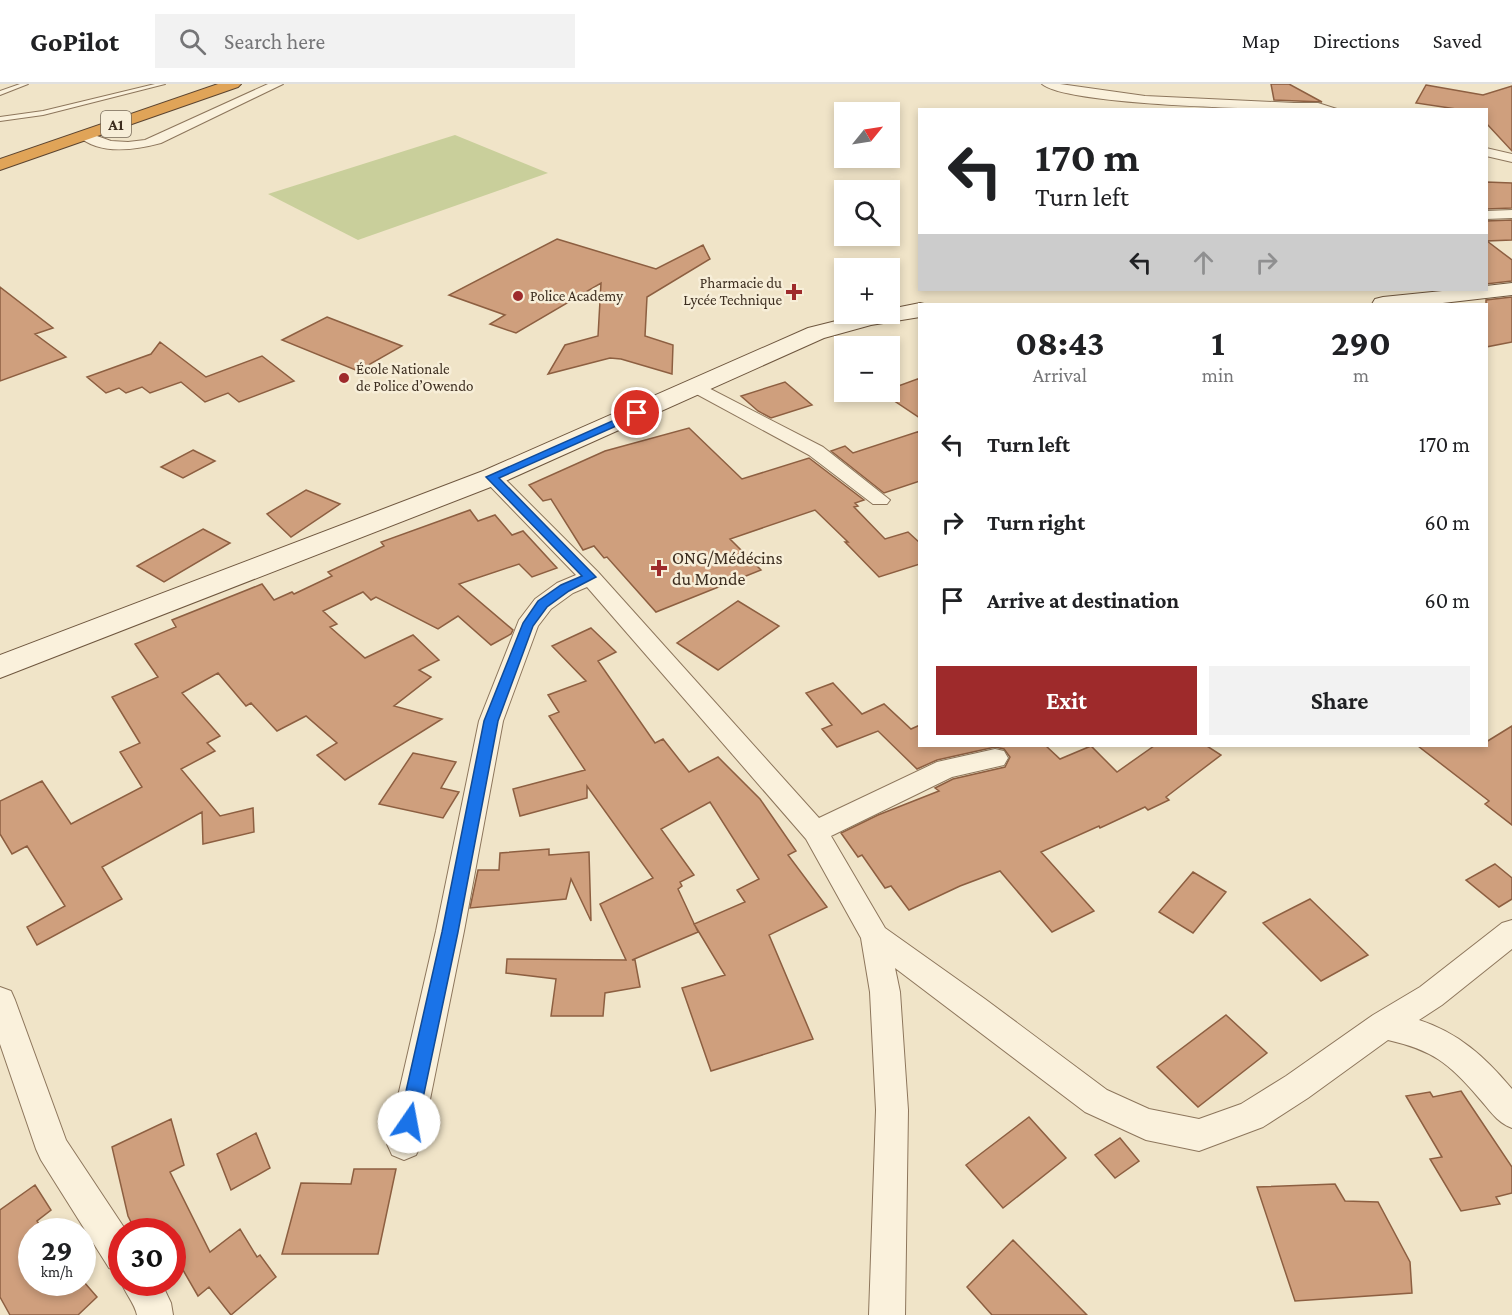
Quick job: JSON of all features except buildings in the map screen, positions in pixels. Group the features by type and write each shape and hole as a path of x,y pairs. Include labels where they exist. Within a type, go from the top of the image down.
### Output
{"highway":[{"name":"A1","path":"56,127 171,84"},
{"name":"A1","path":"0,165 233,84"}],"street":[{"path":"83,135 106,146 144,144 277,84"},
{"path":"1048,84 1067,90 1145,99 1326,108"},
{"path":"1488,152 1512,158"},
{"path":"1488,215 1512,214"},
{"path":"1392,303 1512,289"},
{"path":"0,667 492,477 816,333 869,319 918,310"},
{"path":"694,386 816,451 880,500"},
{"path":"492,477 590,577 815,832 875,937 885,992 892,1110 887,1315"},
{"path":"404,1144 450,932 491,721 527,626 543,604 565,588 590,577"},
{"path":"815,832 946,769 995,758"},
{"path":"875,937 974,1008 1096,1101 1146,1124 1199,1135 1251,1116 1297,1087 1384,1025 1431,996 1512,932"},
{"path":"0,1000 53,1149 108,1233"},
{"path":"1384,1025 1414,1032 1446,1046 1480,1077 1512,1113"},
{"path":"149,1296 153,1303 155,1315"}],"lane":[{"path":"0,93 25,84"},
{"path":"3,122 162,84"}],"green space":[{"path":"455,135 548,173 358,240 268,194"}],"place":[{"name":"Pharmacie du Lycée Technique","path":"794,292"},
{"name":"Police Academy","path":"518,296"},
{"name":"École Nationale de Police d’Owendo","path":"344,378"},
{"name":"ONG/Médécins du Monde","path":"659,568"}],"route":[{"path":"409,1122 450,932 491,721 527,626 543,604 565,588 590,577 492,477 637,413"}]}
